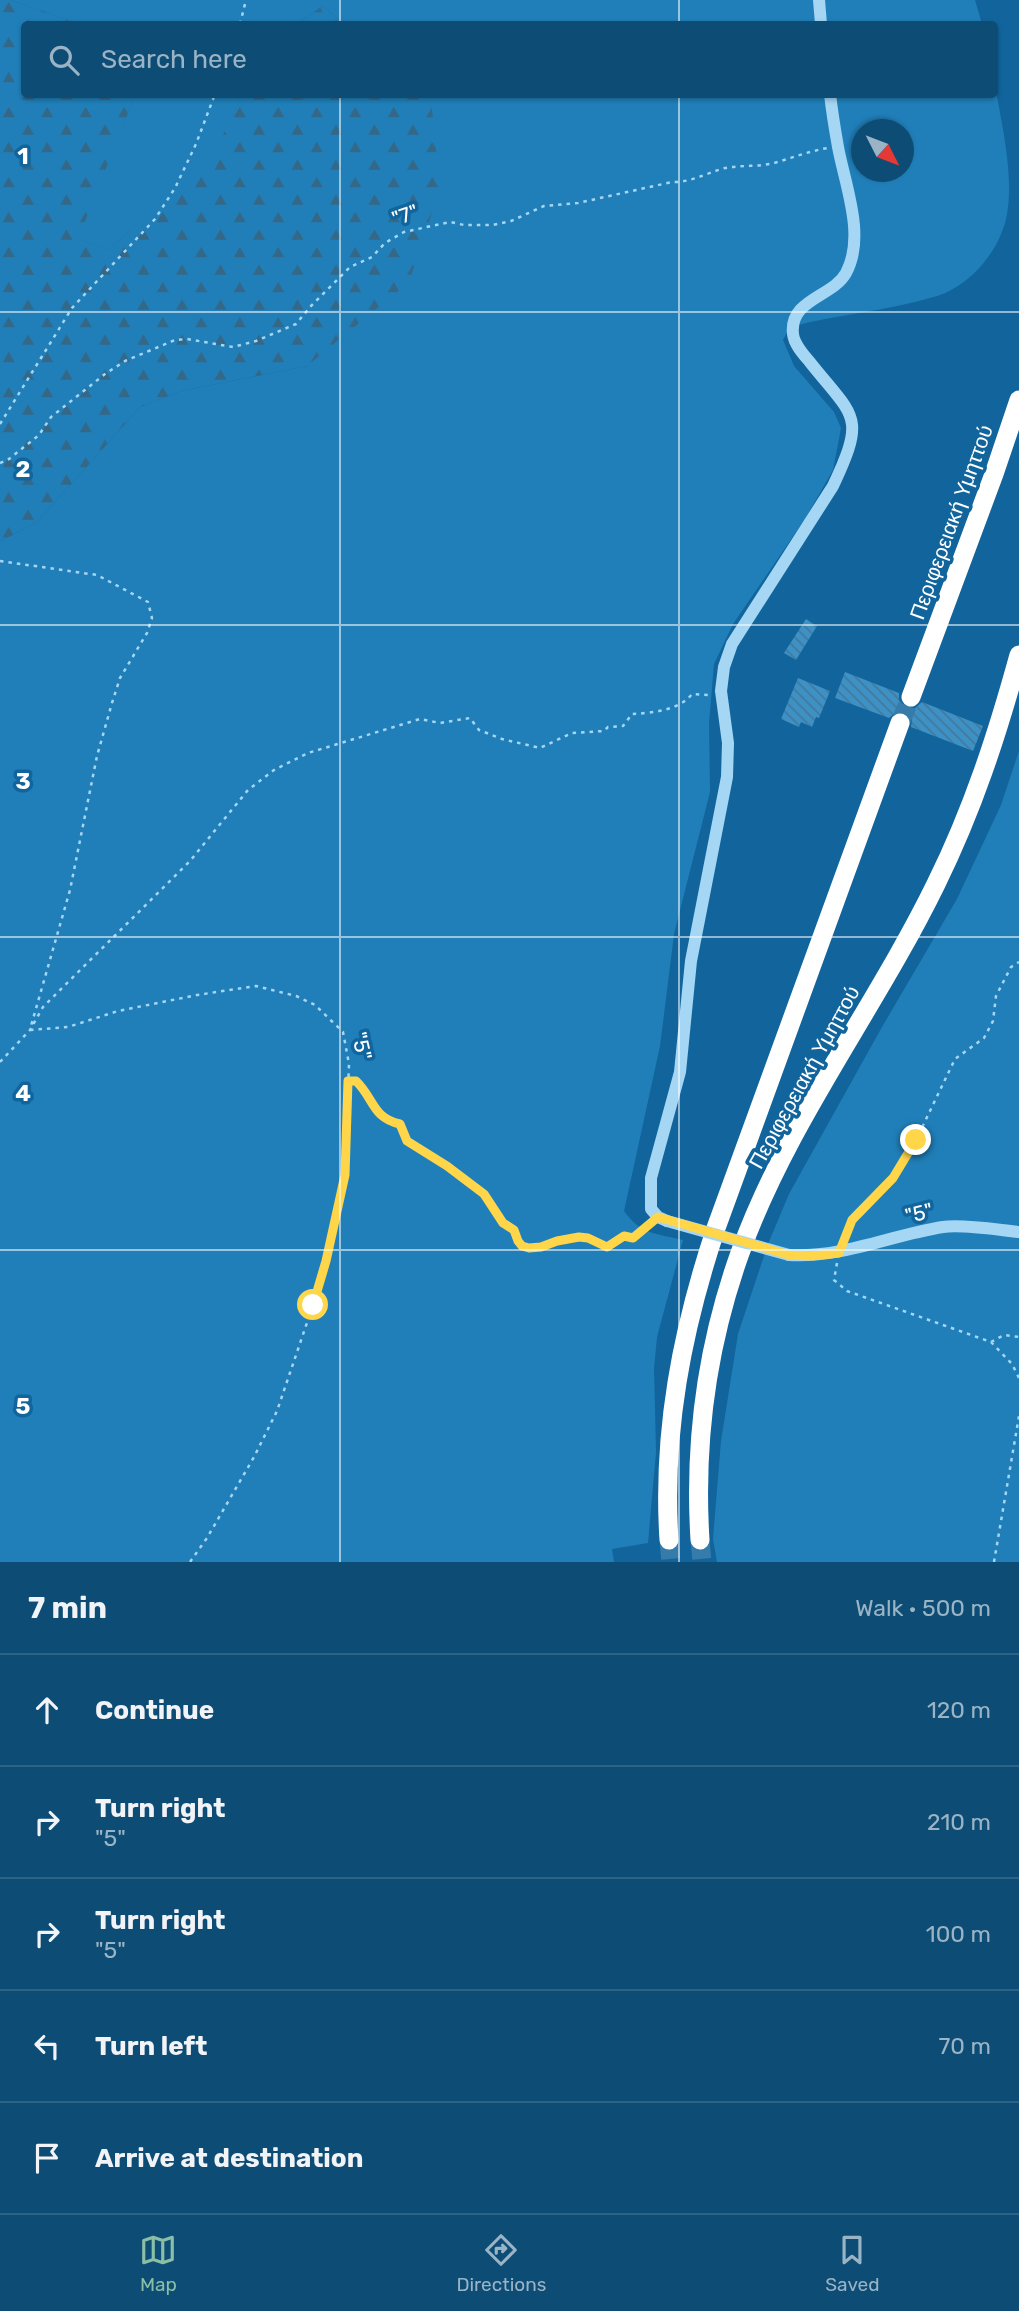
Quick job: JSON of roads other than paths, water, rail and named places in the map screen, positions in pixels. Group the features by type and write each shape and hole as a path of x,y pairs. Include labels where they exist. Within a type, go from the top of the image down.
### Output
{"highway":[{"name":"Περιφερειακή Υμηττού","path":"911,698 985,500 1019,400"},
{"name":"Περιφερειακή Υμηττού","path":"700,1540 700,1427 714,1347 740,1253 783,1158 903,947 961,830 996,737 1019,655"},
{"name":"Περιφερειακή Υμηττού","path":"669,1540 667,1490 671,1417 682,1345 692,1306 716,1228 900,723"}],"street":[{"path":"819,0 821,21"},
{"name":"\"5\"","path":"831,98 854,225 853,254 839,283 804,303 795,322 793,334 800,349 849,409 855,428 853,440 833,486 733,644 724,667 721,691 727,743 727,777 691,961 680,1072 651,1178 651,1209 662,1219 789,1255 839,1253 947,1226 1019,1232"}],"tunnel":[{"path":"900,723 911,697"},
{"path":"669,1540 671,1562"},
{"path":"700,1540 702,1562"}]}
